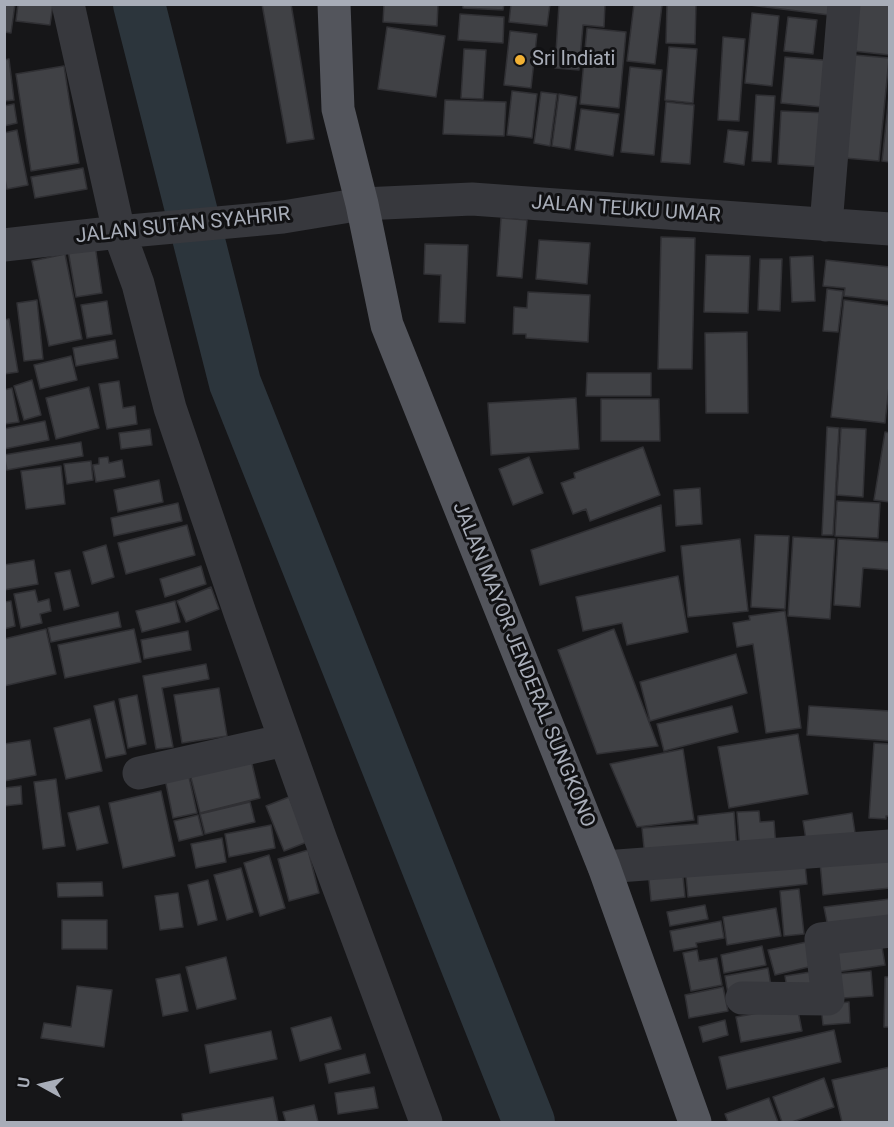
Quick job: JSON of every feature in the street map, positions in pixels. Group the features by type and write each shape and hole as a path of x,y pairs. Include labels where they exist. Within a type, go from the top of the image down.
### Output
{"main road":[{"name":"JALAN MAYOR JENDERAL SUNGKONO","path":"334,4 338,109 362,204 387,325 604,867 695,1122"}],"street":[{"path":"68,4 170,408 285,740 426,1122"},
{"path":"826,225 844,4"},
{"name":"JALAN TEUKU UMAR","path":"362,204 472,199 890,229"},
{"name":"JALAN SUTAN SYAHRIR","path":"4,245 124,231 257,220 362,204"},
{"path":"139,773 285,740"},
{"path":"604,867 890,846"},
{"path":"742,998 828,999 821,939 890,931"}],"building":[{"path":"4,4 15,4 11,33 4,32"},
{"path":"18,4 53,4 50,25 16,21"},
{"path":"262,4 291,4 314,139 287,143"},
{"path":"384,4 438,4 437,26 383,22"},
{"path":"463,4 504,4 503,10 463,8"},
{"path":"511,4 550,4 547,26 509,22"},
{"path":"559,4 605,4 604,27 583,25 579,70 555,68"},
{"path":"634,4 662,5 655,64 627,61"},
{"path":"667,4 696,4 695,44 666,43"},
{"path":"742,4 830,4 829,15"},
{"path":"857,4 890,4 890,55 853,51"},
{"path":"752,13 779,16 772,86 745,83"},
{"path":"460,14 504,17 503,43 458,40"},
{"path":"788,17 817,20 813,54 784,51"},
{"path":"387,27 445,36 436,97 378,89"},
{"path":"587,28 626,32 619,108 580,104"},
{"name":"Sri Indiati","path":"510,31 537,34 531,88 504,85"},
{"path":"723,37 745,39 739,121 718,120"},
{"path":"669,47 697,49 693,103 665,100"},
{"path":"464,49 486,50 483,99 461,98"},
{"path":"843,54 889,58 879,161 833,157"},
{"path":"785,57 836,61 832,108 781,103"},
{"path":"9,59 14,100 4,101 4,60"},
{"path":"64,66 79,163 31,171 16,74"},
{"path":"630,67 662,70 654,155 621,152"},
{"path":"890,86 890,162 882,161"},
{"path":"512,91 537,94 532,138 507,135"},
{"path":"541,92 557,94 550,146 534,143"},
{"path":"559,94 577,97 570,149 552,146"},
{"path":"756,95 775,96 771,162 752,161"},
{"path":"445,100 506,102 504,136 443,134"},
{"path":"666,102 694,105 690,164 661,162"},
{"path":"14,104 17,123 4,126 4,106"},
{"path":"581,109 619,114 613,156 575,150"},
{"path":"781,111 828,113 825,167 778,164"},
{"path":"17,130 28,185 7,189 4,175 4,133"},
{"path":"728,130 748,132 744,165 724,162"},
{"path":"83,168 87,189 35,198 31,177"},
{"path":"501,218 527,220 522,278 497,276"},
{"path":"661,237 695,238 692,369 658,369"},
{"path":"539,240 590,243 587,284 536,279"},
{"path":"425,244 468,245 465,323 439,322 441,275 424,274"},
{"path":"95,245 102,293 76,297 68,250"},
{"path":"65,254 82,339 49,346 32,261"},
{"path":"706,255 750,256 748,313 704,312"},
{"path":"813,256 815,301 792,302 790,257"},
{"path":"760,259 782,259 780,311 758,310"},
{"path":"826,260 890,267 890,301 844,296 845,288 823,286"},
{"path":"827,289 843,291 838,332 823,331"},
{"path":"528,292 590,295 588,342 526,338 526,334 513,334 514,307 527,308"},
{"path":"37,300 43,359 24,361 17,303"},
{"path":"844,300 890,306 890,377 885,423 831,417"},
{"path":"107,301 112,334 87,338 81,305"},
{"path":"9,319 18,372 4,374 4,320"},
{"path":"747,332 748,413 706,413 705,333"},
{"path":"115,340 118,358 76,366 73,348"},
{"path":"71,356 77,380 40,389 34,365"},
{"path":"587,373 651,373 651,396 586,396"},
{"path":"32,380 41,415 24,420 14,386"},
{"path":"119,381 123,408 135,406 137,424 107,429 99,384"},
{"path":"89,387 99,428 56,439 46,398"},
{"path":"12,388 19,422 4,424 4,390"},
{"path":"576,398 579,449 491,455 488,403"},
{"path":"601,399 659,399 660,441 601,441"},
{"path":"45,421 49,440 4,449 4,429"},
{"path":"827,427 839,428 833,535 822,535"},
{"path":"841,428 866,429 863,497 837,495"},
{"path":"150,429 152,445 121,449 119,433"},
{"path":"885,432 890,433 890,502 874,500"},
{"path":"81,442 83,456 7,470 4,455"},
{"path":"643,447 660,495 590,521 586,509 573,514 561,483 575,478 574,473"},
{"path":"108,457 109,463 122,460 125,477 96,482 93,465 99,464 99,458"},
{"path":"529,457 543,493 513,505 499,469"},
{"path":"91,461 93,480 67,484 64,464"},
{"path":"61,466 65,504 26,509 21,471"},
{"path":"159,480 163,502 118,512 114,490"},
{"path":"700,488 702,524 676,526 674,490"},
{"path":"837,501 880,503 878,538 835,536"},
{"path":"178,503 182,521 114,536 111,518"},
{"path":"661,505 665,551 540,585 531,550"},
{"path":"187,525 195,555 126,574 118,543"},
{"path":"755,535 789,536 785,609 751,607"},
{"path":"793,537 835,539 830,619 788,616"},
{"path":"740,539 748,611 688,617 681,546"},
{"path":"838,539 890,542 890,570 863,568 860,607 834,605"},
{"path":"106,545 114,577 92,584 83,552"},
{"path":"34,560 38,584 4,590 4,565"},
{"path":"201,566 206,584 165,597 160,579"},
{"path":"70,570 79,606 64,610 55,573"},
{"path":"678,576 688,632 627,645 622,623 583,631 576,597"},
{"path":"211,587 219,609 186,622 177,601"},
{"path":"35,590 38,602 49,599 51,611 40,614 42,623 21,628 14,594"},
{"path":"11,601 15,626 4,629 4,602"},
{"path":"175,601 180,622 142,632 136,611"},
{"path":"785,611 801,728 766,733 753,644 737,647 733,623 750,620 749,616"},
{"path":"118,612 121,627 51,642 48,628"},
{"path":"46,629 56,674 4,686 4,639"},
{"path":"134,629 141,662 65,678 58,645"},
{"path":"614,629 658,746 597,754 558,650"},
{"path":"188,631 191,650 144,659 141,640"},
{"path":"736,654 747,693 650,721 640,682"},
{"path":"206,664 209,679 162,688 173,747 156,749 143,676"},
{"path":"219,688 227,736 182,743 174,695"},
{"path":"137,695 146,744 128,748 119,699"},
{"path":"114,701 126,754 106,758 94,706"},
{"path":"732,706 738,732 664,751 657,724"},
{"path":"809,706 890,711 890,741 807,735"},
{"path":"90,719 102,771 66,779 54,728"},
{"path":"798,734 808,794 729,808 718,747"},
{"path":"30,740 36,775 4,781 4,744"},
{"path":"874,743 890,744 890,816 886,816 886,819 869,818"},
{"path":"683,749 694,820 637,827 610,764"},
{"path":"249,751 260,798 200,813 188,766"},
{"path":"187,768 197,813 173,818 164,774"},
{"path":"56,779 65,846 43,849 34,782"},
{"path":"21,786 22,804 4,806 4,788"},
{"path":"161,791 175,856 123,868 109,803"},
{"path":"289,797 307,842 284,851 266,806"},
{"path":"250,802 255,822 205,834 200,814"},
{"path":"99,806 108,843 77,850 68,813"},
{"path":"759,811 760,822 774,821 776,848 740,850 737,812"},
{"path":"734,812 737,851 645,858 642,828 698,824 698,816"},
{"path":"852,813 856,839 807,846 803,821"},
{"path":"198,815 203,835 179,841 174,821"},
{"path":"271,825 275,848 229,857 225,834"},
{"path":"222,838 226,862 196,868 191,844"},
{"path":"308,850 319,893 289,901 278,859"},
{"path":"804,854 807,884 688,897 685,866"},
{"path":"890,854 890,888 823,895 820,862"},
{"path":"269,855 285,908 260,916 244,863"},
{"path":"682,866 685,897 651,901 648,870"},
{"path":"241,868 253,912 227,920 214,875"},
{"path":"208,880 217,920 198,925 188,885"},
{"path":"102,882 103,896 58,897 57,883"},
{"path":"799,889 804,934 784,936 780,891"},
{"path":"178,893 183,927 160,930 155,896"},
{"path":"890,899 890,931 830,937 824,907"},
{"path":"705,905 708,919 670,926 667,912"},
{"path":"776,908 781,936 727,945 723,917"},
{"path":"62,920 107,920 107,949 62,949"},
{"path":"721,921 724,938 696,943 697,947 674,951 670,931"},
{"path":"880,935 885,965 837,972 833,942"},
{"path":"821,939 825,963 775,975 768,950"},
{"path":"762,946 766,965 724,973 721,955"},
{"path":"697,950 699,961 717,958 722,985 691,991 683,953"},
{"path":"226,957 236,999 197,1009 186,967"},
{"path":"768,968 772,992 729,1000 725,976"},
{"path":"817,971 820,991 788,996 785,976"},
{"path":"871,971 873,996 828,999 826,975"},
{"path":"180,974 188,1011 163,1016 156,979"},
{"path":"885,977 890,977 890,1027 884,1027"},
{"path":"77,986 112,990 104,1047 41,1038 44,1023 71,1027"},
{"path":"723,987 728,1011 689,1018 685,995"},
{"path":"849,1002 850,1023 823,1025 821,1005"},
{"path":"797,1006 802,1031 741,1042 736,1017"},
{"path":"331,1017 341,1049 300,1061 291,1028"},
{"path":"725,1020 728,1035 703,1042 699,1027"},
{"path":"834,1030 841,1062 727,1089 719,1057"},
{"path":"271,1031 277,1059 210,1073 205,1045"},
{"path":"365,1054 370,1073 329,1083 325,1064"},
{"path":"890,1067 890,1122 842,1122 832,1080"},
{"path":"824,1078 834,1107 792,1122 782,1122 773,1097"},
{"path":"374,1087 378,1108 338,1114 335,1093"},
{"path":"273,1097 278,1122 183,1122 182,1114"},
{"path":"769,1098 778,1122 728,1122 725,1114"},
{"path":"314,1105 318,1122 286,1122 283,1112"}],"waterway":[{"path":"139,4 235,383 529,1122"}],"place":[{"name":"Sri Indiati","path":"520,60"}]}
